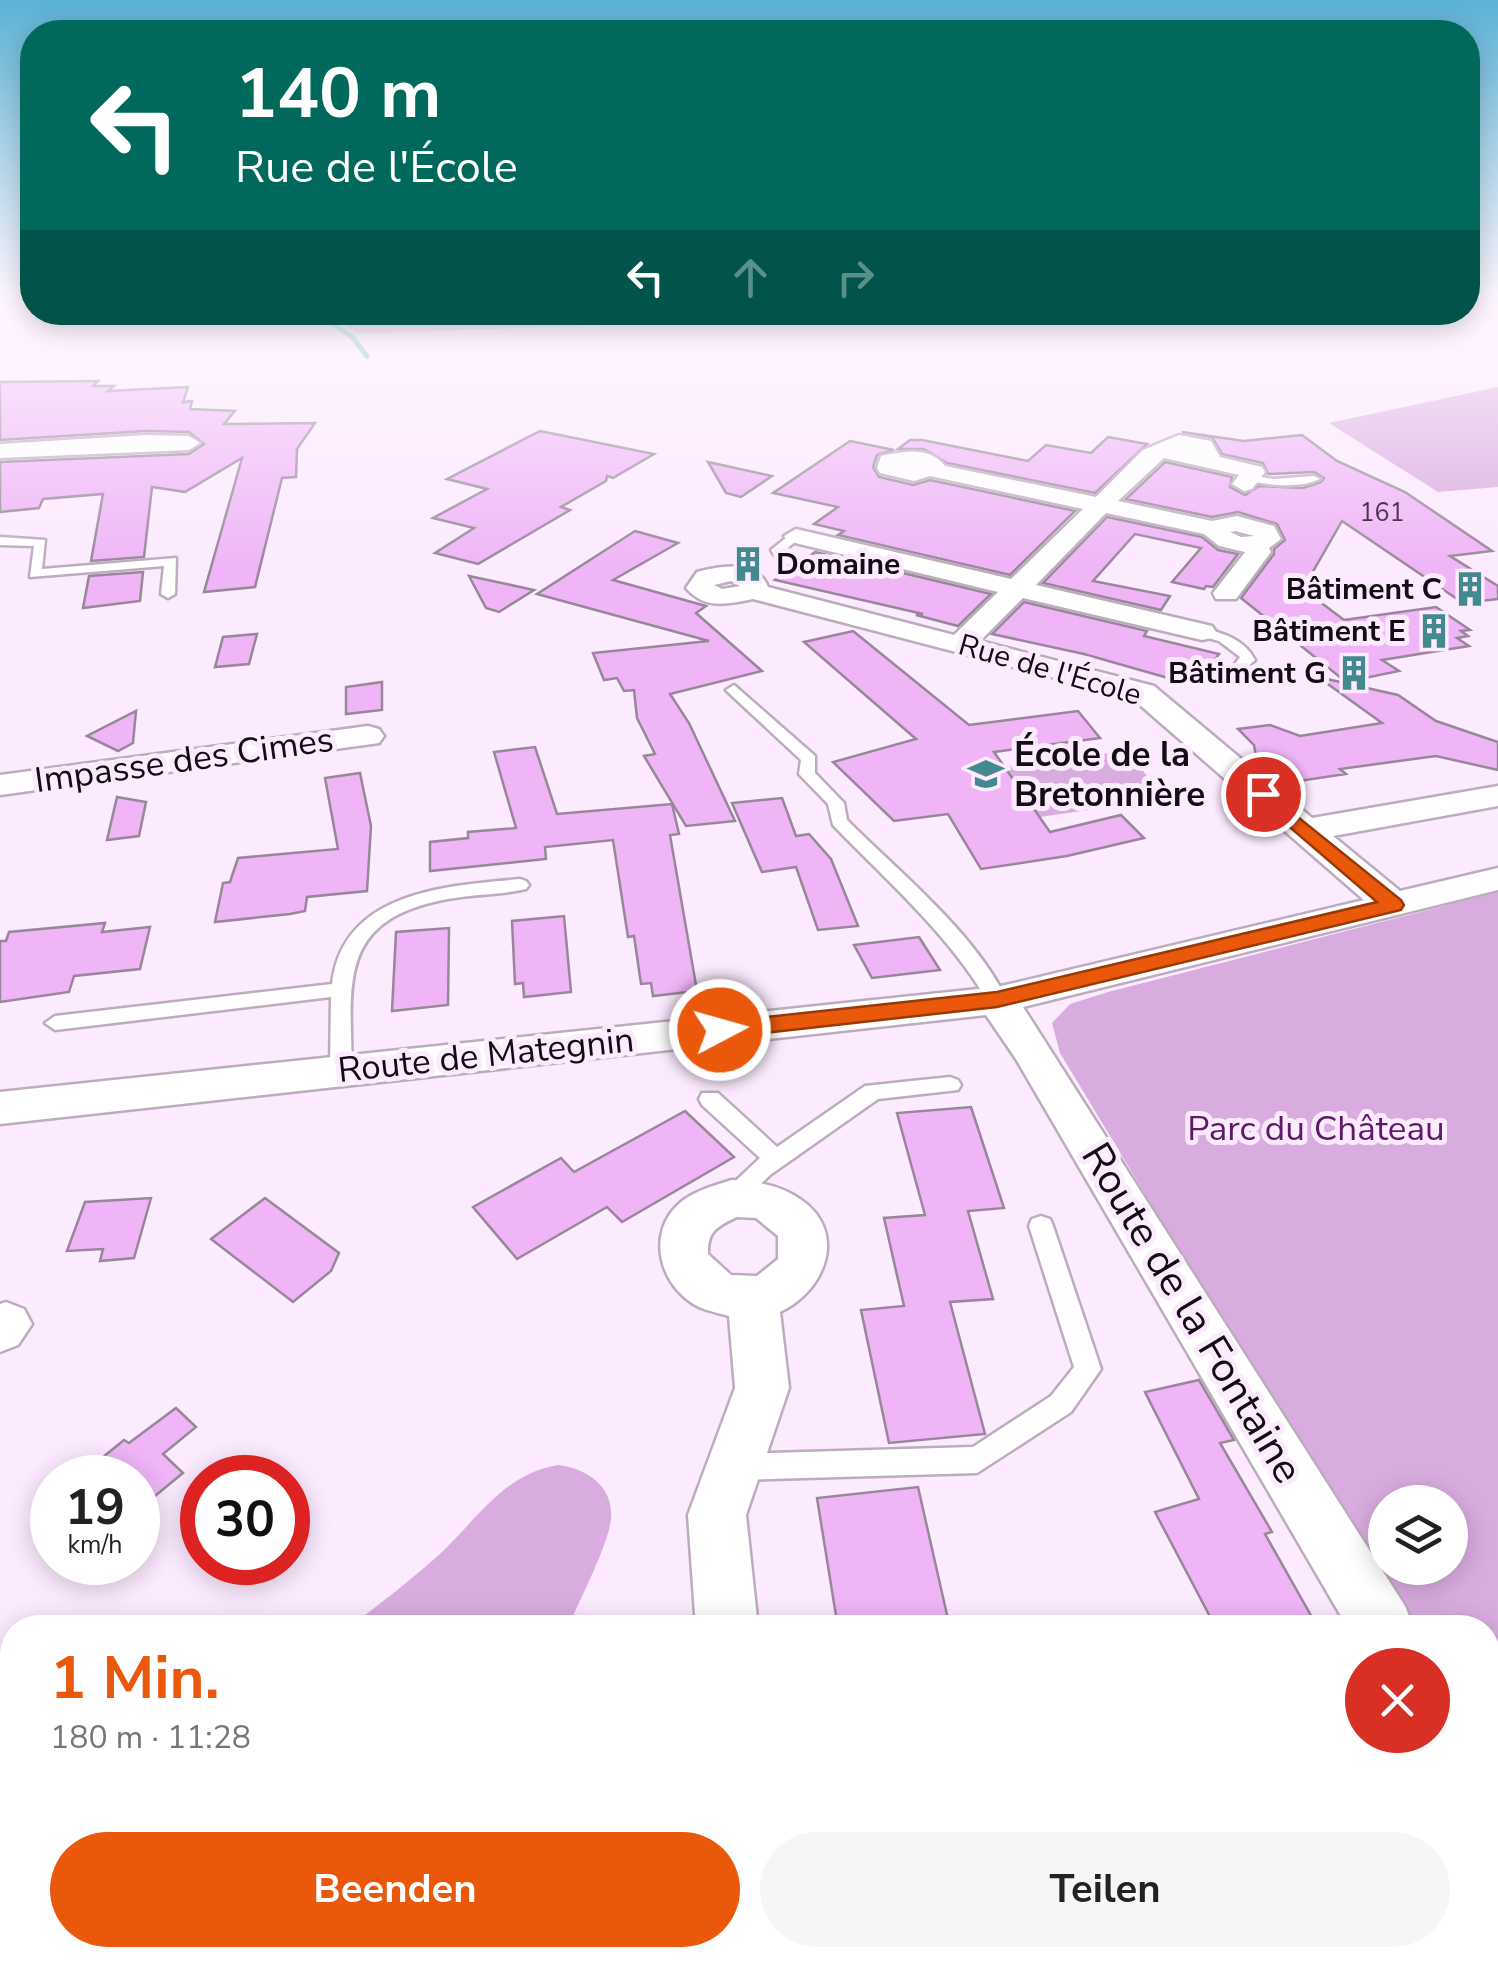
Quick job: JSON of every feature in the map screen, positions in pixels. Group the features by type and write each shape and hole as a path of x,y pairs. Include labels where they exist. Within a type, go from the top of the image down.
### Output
{"street":[{"path":"0,451 189,443"},
{"path":"961,644 1151,455 1162,452 1175,458 1203,459 1254,472 1246,481"},
{"path":"933,470 1216,529 1237,524 1258,527 1268,539 1254,544 1258,552 1226,592"},
{"path":"790,549 1015,588 1202,632"},
{"name":"Rue de l'École","path":"753,591 1143,692 1393,905"},
{"name":"Impasse des Cimes","path":"0,785 368,736"},
{"path":"1305,830 1498,796"},
{"name":"Route de Mategnin","path":"0,1108 997,1000 1498,879"},
{"name":"Route de la Fontaine","path":"997,1000 1032,1050 1375,1615"},
{"path":"732,1198 768,1202 789,1214 800,1229 805,1246 802,1264 791,1279 774,1291 753,1297 714,1292 696,1282 681,1256 682,1238 690,1222 704,1209 732,1198"},
{"path":"727,1615 718,1515 762,1388 753,1297"}],"lane":[{"path":"1246,481 1314,478"},
{"path":"0,542 41,543 35,574 170,561 168,594"},
{"path":"1202,632 1224,638 1246,654 1248,660 1242,664"},
{"path":"734,690 809,758 807,774 836,803 839,821 965,952 994,986 997,1000"},
{"path":"341,1070 342,989 350,949 366,928 412,902 439,893 520,884"},
{"path":"54,1023 342,989"},
{"path":"732,1198 776,1159 873,1092 950,1085"},
{"path":"710,1100 776,1159"},
{"path":"735,1468 978,1460 1061,1404 1088,1369 1041,1226"}],"green space":[{"path":"1498,387 1498,487 1438,492 1329,423"},
{"path":"1130,753 1164,799 1040,817 1004,767"},
{"name":"Parc du Château","path":"1498,892 1498,1615 1399,1615 1381,1585 1468,1585 1468,1485 1368,1485 1368,1564 1060,1053 1052,1023 1070,1004 1108,992"},
{"path":"558,1465 579,1470 603,1488 611,1507 605,1542 574,1615 365,1615 441,1553 507,1487"}],"building":[{"path":"0,385 114,386 108,391 188,387 183,402 192,401 190,409 235,411 224,424 315,423 297,449 296,477 282,478 255,587 204,592 242,458 185,492 152,487 144,557 91,561 103,494 43,499 39,508 0,512 0,462 189,454 204,444 189,432 146,431 0,440"},
{"path":"540,431 654,454 613,478 607,476 606,481 561,507 570,510 478,564 435,553 474,528 433,518 487,489 447,479"},
{"path":"1182,432 1244,441 1302,435 1337,461 1405,492 1492,551 1450,556 1498,586 1498,599 1463,603 1342,521 1303,589 1344,620 1436,607 1470,630 1461,631 1468,636 1457,638 1469,646 1382,660 1399,671 1346,682 1241,598 1274,549 1285,540 1277,524 1238,512 1212,517 1126,499 1165,462 1232,477 1230,487 1245,495 1259,486 1303,488 1324,478 1314,472 1268,474 1263,463 1222,454 1212,437"},
{"path":"1108,437 1147,444 1095,493 947,463 924,449 898,449 910,440 922,440 1028,461 1046,445 1091,453"},
{"path":"850,441 894,450 877,455 873,467 879,477 913,485 930,480 1075,511 1010,575 838,535 844,531 814,524 838,507 773,493"},
{"path":"708,462 772,476 741,497 726,493"},
{"path":"1107,517 1202,537 1218,550 1238,554 1213,587 1204,589 1172,582 1201,548 1135,534 1093,581 1170,596 1161,610 1043,583"},
{"path":"635,531 678,543 613,580 706,606 696,613 762,671 670,694 689,723 735,821 686,826 644,756 655,754 637,718 634,690 624,691 617,678 604,680 593,653 709,641 537,594"},
{"path":"815,552 991,594 958,626 916,615 923,614 775,580"},
{"path":"143,572 140,601 83,608 89,576"},
{"path":"469,576 534,590 499,612 486,608"},
{"path":"1024,602 1147,631 1144,636 1219,654 1196,686 1084,654 992,634"},
{"path":"853,631 969,725 1078,711 1100,738 994,752 1050,832 1121,815 1144,838 1067,856 981,869 948,814 894,821 833,762 916,739 804,642"},
{"path":"257,634 249,664 215,667 223,637"},
{"path":"1318,677 1398,695 1436,721 1498,742 1498,770 1436,756 1340,769 1346,774 1279,784 1258,767 1254,745 1238,729 1270,725 1300,736 1382,723"},
{"path":"382,682 382,710 346,714 346,687"},
{"path":"136,711 133,743 118,751 87,736"},
{"path":"535,747 557,814 672,804 679,834 670,835 697,991 653,996 651,983 641,984 634,936 628,937 613,840 545,847 546,859 430,871 430,842 468,838 468,832 516,828 494,752"},
{"path":"360,773 371,826 367,891 307,897 305,911 215,922 223,883 230,882 238,858 338,849 325,778"},
{"path":"117,797 146,802 139,836 107,840"},
{"path":"782,798 796,836 809,834 831,859 858,926 818,930 796,867 762,872 732,803"},
{"path":"564,916 571,992 524,997 523,983 515,984 512,921"},
{"path":"105,923 102,932 150,927 140,969 74,976 69,992 0,1002 0,941 6,941 9,932"},
{"path":"449,928 448,1005 392,1011 396,932"},
{"path":"919,937 940,970 872,978 854,945"},
{"path":"971,1107 1004,1208 968,1211 993,1299 950,1302 985,1434 889,1443 861,1310 904,1306 884,1218 925,1215 897,1113"},
{"path":"685,1111 734,1157 622,1222 607,1207 517,1259 473,1207 561,1158 574,1172"},
{"path":"151,1198 134,1258 100,1261 103,1249 67,1251 85,1202"},
{"path":"265,1198 339,1253 331,1271 293,1302 211,1239"},
{"path":"1199,1380 1234,1440 1220,1443 1272,1532 1265,1534 1311,1615 1209,1615 1155,1512 1199,1499 1145,1392"},
{"path":"176,1408 196,1427 163,1454 180,1470 180,1475 160,1492 160,1455 105,1455 124,1440 129,1443"},
{"path":"918,1487 947,1615 836,1615 817,1498"}],"place":[{"name":"Domaine","path":"748,564"},
{"name":"Bâtiment C","path":"1470,589"},
{"name":"Bâtiment E","path":"1434,631"},
{"name":"Bâtiment G","path":"1354,673"},
{"name":"École de la Bretonnière","path":"986,774"}],"route":[{"path":"720,1030 997,1000 1393,905 1263,794"}]}
